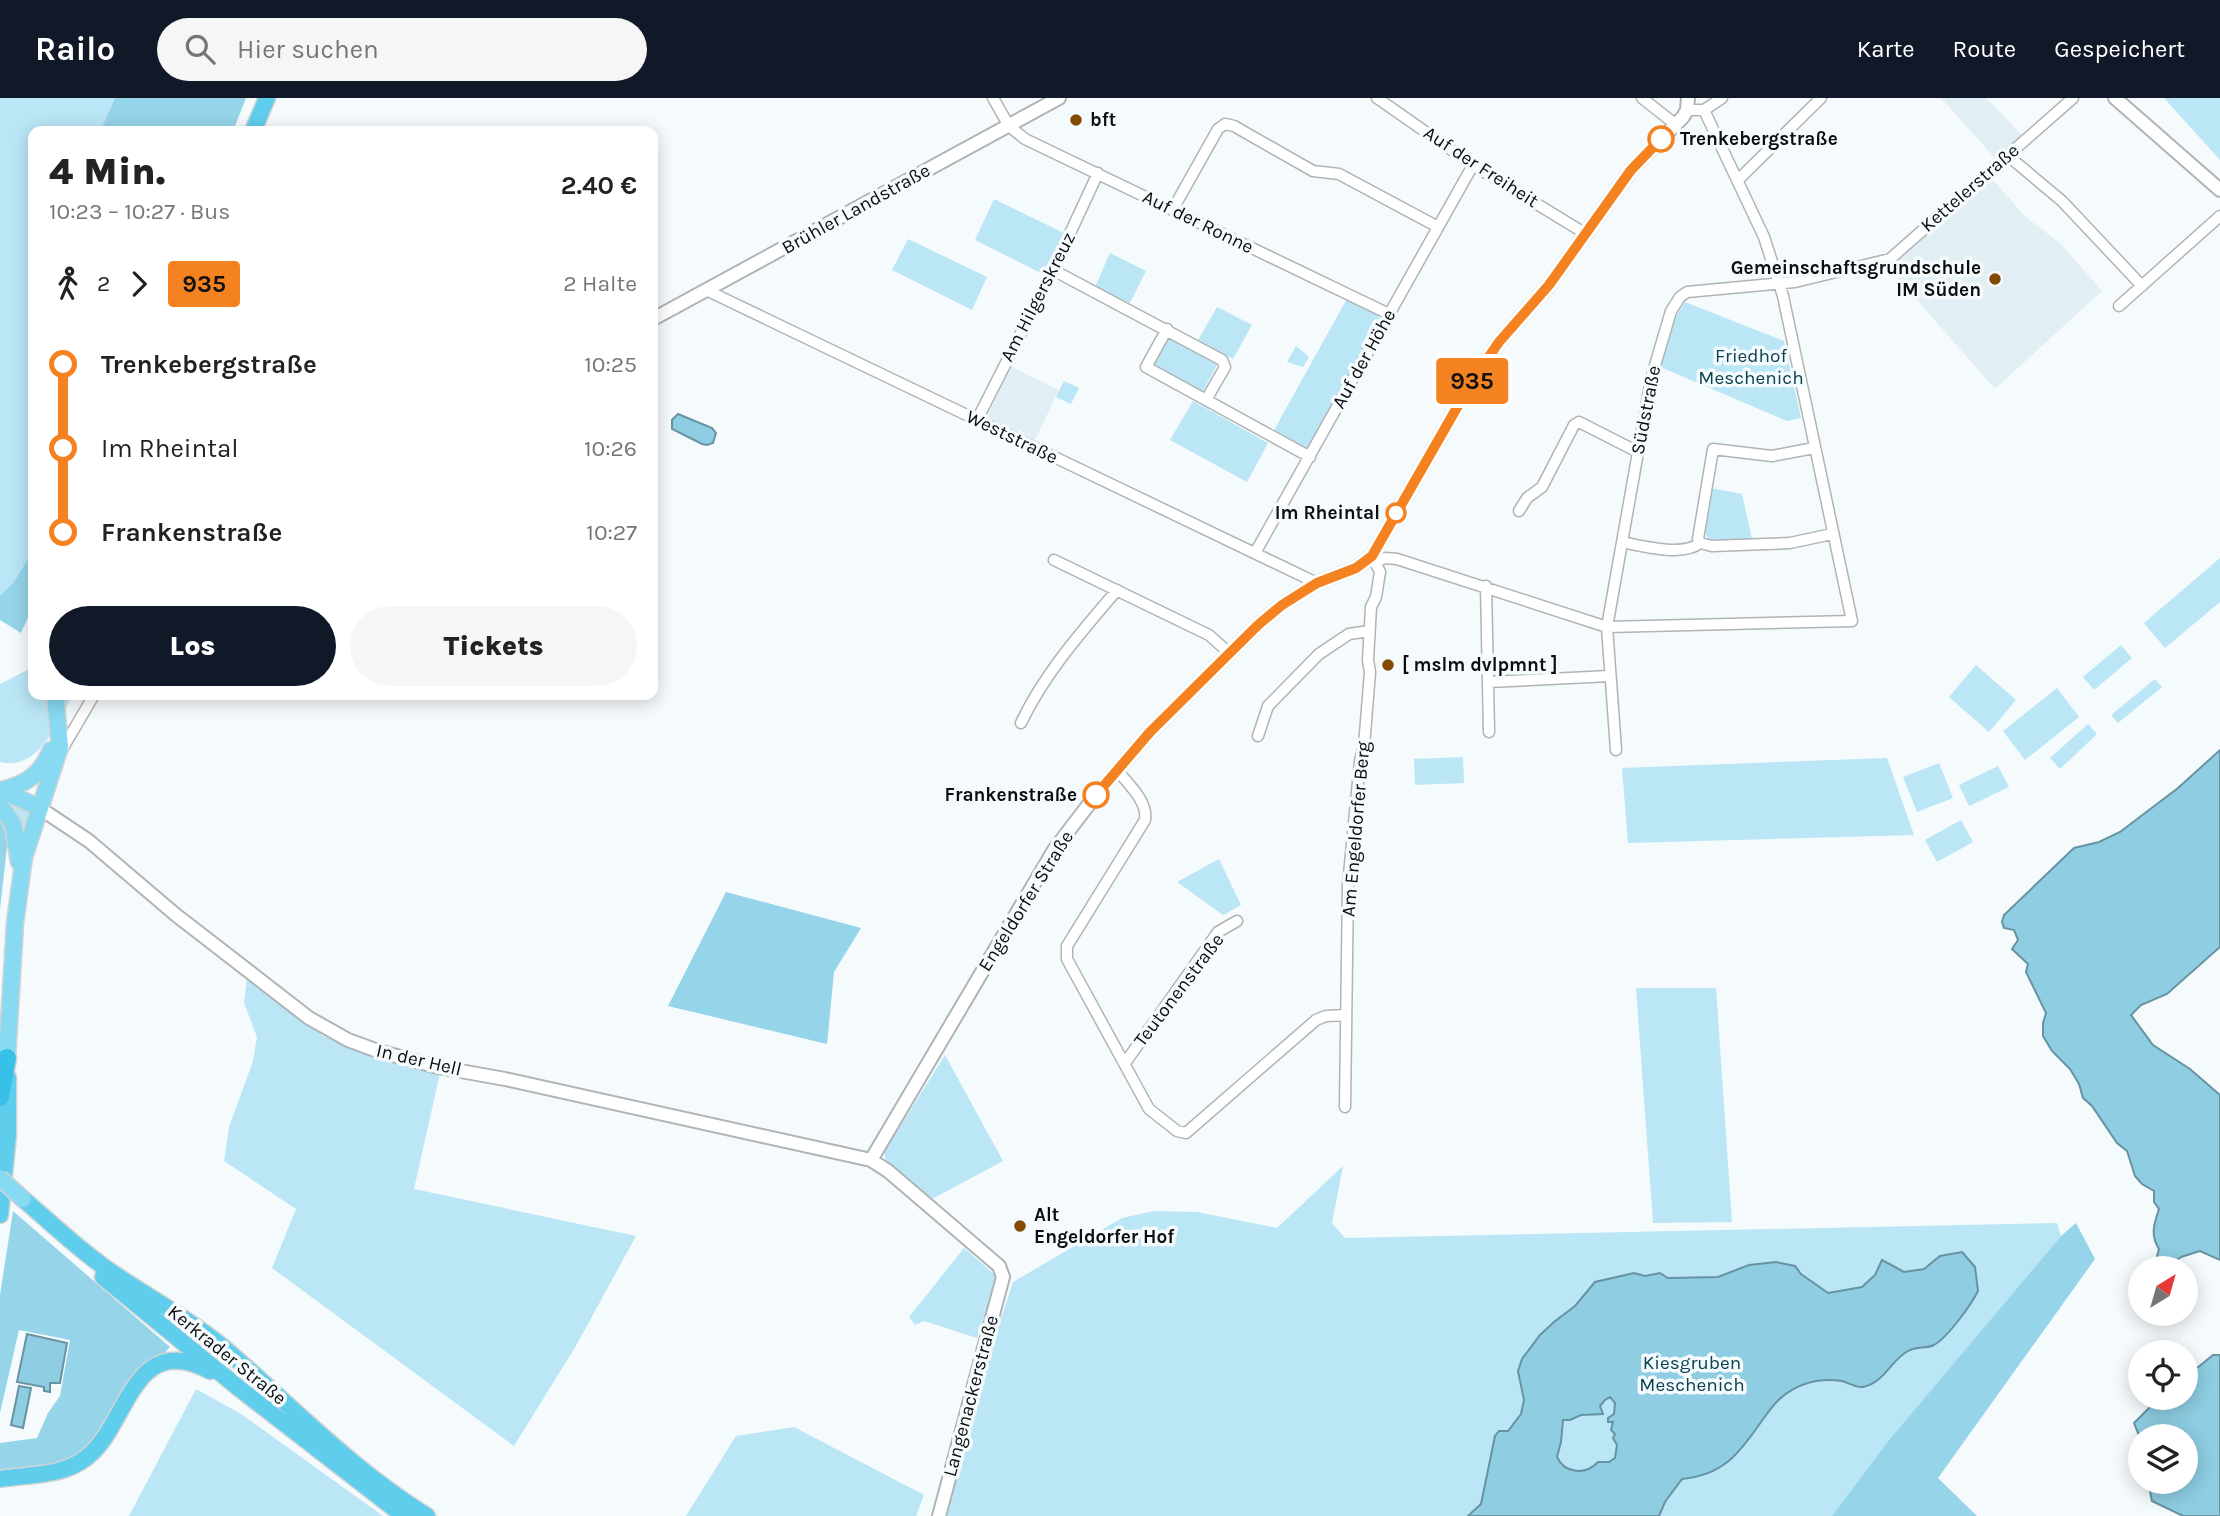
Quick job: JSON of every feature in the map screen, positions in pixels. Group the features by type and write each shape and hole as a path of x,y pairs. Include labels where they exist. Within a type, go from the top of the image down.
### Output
{"highway":[{"path":"255,126 267,98"},
{"path":"0,1097 7,1058"},
{"path":"0,1215 9,1105 7,1058"},
{"name":"Kerkrader Straße","path":"23,1199 70,1248 110,1283 240,1389 404,1516"},
{"name":"Kerkrader Straße","path":"23,1199 102,1266 177,1312 216,1342 354,1464 427,1516"},
{"path":"0,1479 57,1472 85,1460 101,1442 134,1387 147,1373 165,1363 181,1361 195,1364 240,1389"}],"main road":[{"path":"7,1058 15,923 21,874 26,845 38,807 58,757 60,728 56,700"},
{"path":"1,795 36,776 46,762 60,728"},
{"path":"1,795 38,807"},
{"path":"1,795 13,824 21,874"},
{"name":"Kerkrader Straße","path":"0,1178 23,1199"}],"street":[{"path":"993,98 1009,126"},
{"name":"Brühler Landstraße","path":"658,316 1059,98"},
{"name":"Auf der Freiheit","path":"1377,98 1473,165 1586,234"},
{"path":"1642,98 1675,124"},
{"path":"1704,110 1722,98"},
{"path":"1738,180 1821,98"},
{"name":"Kettelerstraße","path":"1779,283 1795,282 1890,259 2073,98"},
{"path":"2115,98 2220,190"},
{"path":"1687,104 1704,110 1763,237 1779,283 1852,621 1607,627 1397,559 1374,559 1471,383 1499,342 1549,285 1631,170 1675,124 1687,104"},
{"path":"1173,209 1218,129 1225,124 1234,126 1313,171 1339,174 1438,227"},
{"name":"Auf der Ronne","path":"1009,126 1025,139 1389,314"},
{"path":"2007,155 2062,201 2142,286"},
{"name":"Auf der Höhe","path":"1255,553 1473,165"},
{"name":"Am Hilgerskreuz","path":"977,420 1053,270 1098,173"},
{"path":"2119,306 2220,216"},
{"path":"1053,270 1167,329 1225,363 1206,400"},
{"name":"Südstraße","path":"1616,750 1607,627 1651,379 1667,323 1680,298 1687,292 1779,283"},
{"name":"Weststraße","path":"706,290 1317,583"},
{"path":"1167,329 1146,367 1310,457"},
{"path":"1518,512 1527,498 1542,487 1574,425 1580,422 1638,452"},
{"path":"1700,543 1698,539 1701,513 1713,449 1772,456 1814,448"},
{"path":"1622,542 1660,549 1689,548 1700,543 1712,546 1790,543 1832,534"},
{"name":"Engeldorfer Straße","path":"871,1160 1054,850 1117,770 1228,652 1282,605 1317,583 1374,559"},
{"name":"Am Engeldorfer Berg","path":"1345,1107 1348,885 1366,721 1371,607 1376,597 1380,572 1374,559"},
{"path":"1054,560 1209,635 1228,652"},
{"path":"1486,586 1489,732"},
{"path":"1021,723 1075,639 1117,590"},
{"path":"1258,736 1268,706 1319,653 1349,634 1369,631"},
{"path":"1489,682 1610,676"},
{"path":"58,757 91,700"},
{"path":"1117,770 1144,803 1145,820 1065,953 1149,1109 1177,1131 1186,1133 1316,1020 1326,1016 1346,1015"},
{"name":"In der Hell","path":"38,807 89,841 176,915 309,1018 348,1040 438,1067 505,1079 871,1160"},
{"name":"Teutonenstraße","path":"1125,1063 1219,932 1237,921"},
{"name":"Langenackerstraße","path":"871,1160 888,1171 999,1266 1003,1277 939,1516"}],"shaded area":[{"path":"115,98 246,98 235,126 102,126"},
{"path":"1941,98 1986,98 2022,135 1995,158"},
{"name":"Gemeinschaftsgrundschule IM Süden","path":"1990,177 2026,217 2061,244 2102,291 1995,389 1889,268"},
{"path":"1010,366 1059,390 1034,442 987,417"},
{"path":"678,414 712,428 716,433 713,443 702,444 672,429 672,420"},
{"path":"28,559 28,617 21,633 0,620 0,596 13,583"},
{"path":"2220,750 2220,947 2167,994 2141,1005 2131,1015 2153,1045 2190,1069 2220,1095 2220,1260 2200,1251 2184,1256 2157,1256 2159,1249 2154,1229 2159,1209 2154,1202 2154,1191 2135,1176 2127,1151 2117,1143 2092,1106 2083,1098 2070,1069 2052,1051 2043,1036 2046,1013 2026,972 2028,964 2012,949 2018,940 2014,930 2004,928 2002,922 2004,915 2074,848 2099,842 2120,832 2178,788"},
{"path":"0,819 8,838 0,909"},
{"path":"726,892 861,928 834,972 827,1044 668,1006"},
{"path":"13,1211 170,1347 163,1355 142,1367 127,1383 87,1447 64,1462 0,1473 0,1443 37,1438 48,1413 60,1396 70,1340 19,1330 0,1413 0,1295"},
{"path":"2076,1223 2095,1259 1938,1478 1977,1516 1832,1516 1889,1440 2061,1236"},
{"path":"1962,1252 1975,1267 1978,1291 1959,1320 1940,1341 1908,1351 1870,1385 1860,1387 1842,1381 1826,1380 1803,1385 1789,1392 1773,1406 1729,1461 1709,1473 1682,1479 1665,1502 1659,1516 1468,1516 1481,1504 1495,1436 1499,1431 1508,1431 1521,1414 1524,1400 1518,1371 1522,1359 1540,1335 1575,1306 1595,1282 1634,1273 1645,1276 1660,1273 1668,1278 1718,1277 1749,1265 1776,1262 1795,1266 1801,1274 1828,1293 1862,1287 1875,1275 1882,1260 1904,1272 1924,1269 1940,1256","holes":["1610,1397 1615,1403 1614,1414 1608,1418 1608,1422 1613,1422 1611,1430 1615,1434 1613,1438 1617,1445 1615,1458 1609,1462 1598,1462 1582,1471 1565,1467 1557,1457 1563,1420 1581,1415 1603,1414 1600,1406"]},
{"path":"27,1334 67,1343 60,1383 50,1383 50,1392 44,1391 44,1387 17,1382"},
{"path":"2213,1355 2220,1355 2220,1516 2183,1516 2152,1501 2151,1494 2198,1494 2198,1424 2134,1423 2147,1410 2198,1410 2198,1367"},
{"path":"19,1386 31,1388 23,1428 11,1425"}],"green space":[{"path":"0,98 115,98 102,126 28,126 28,559 13,583 0,596"},
{"path":"2164,98 2220,98 2220,160"},
{"path":"994,199 1066,234 1045,275 975,240"},
{"path":"908,239 987,277 972,310 892,270"},
{"path":"1110,253 1146,271 1130,303 1095,287"},
{"path":"1348,297 1374,311 1380,325 1308,449 1304,449 1273,432"},
{"name":"Friedhof Meschenich","path":"1685,302 1784,341 1801,418 1787,421 1658,366 1672,323"},
{"path":"1217,307 1252,325 1233,359 1198,340"},
{"path":"1171,338 1217,365 1203,391 1155,365 1160,350"},
{"path":"1296,346 1309,357 1303,367 1287,362"},
{"path":"1064,381 1079,388 1071,404 1056,397"},
{"path":"1193,401 1268,443 1247,482 1170,440"},
{"path":"1711,488 1742,494 1752,539 1709,540 1704,531"},
{"path":"2220,558 2220,602 2165,648 2144,623"},
{"path":"2121,645 2132,658 2094,690 2083,677"},
{"path":"1976,665 2016,700 1989,732 1949,697"},
{"path":"28,670 28,700 70,700 45,742 26,760 0,762 0,684"},
{"path":"2155,679 2162,687 2118,723 2111,715"},
{"path":"2057,688 2079,717 2025,760 2003,731"},
{"path":"2088,724 2097,734 2060,769 2050,758"},
{"path":"1463,757 1464,783 1415,785 1414,759"},
{"path":"1887,758 1914,835 1628,843 1622,768"},
{"path":"1939,763 1953,798 1917,812 1903,777"},
{"path":"1998,766 2009,787 1969,806 1959,785"},
{"path":"4,801 29,813 21,842"},
{"path":"1961,820 1973,842 1937,862 1925,840"},
{"path":"1219,859 1241,905 1223,915 1177,882"},
{"path":"247,979 323,1036 370,1056 440,1073 414,1189 636,1236 577,1344 514,1446 272,1268 296,1209 224,1161 229,1127 253,1061 257,1037 244,1003"},
{"path":"1636,988 1716,988 1732,1222 1653,1223"},
{"path":"945,1055 1003,1161 932,1199 886,1161 884,1152"},
{"name":"Kiesgruben Meschenich","path":"1343,1166 1332,1223 1345,1238 2057,1223 2061,1236 1889,1440 1832,1516 946,1516 992,1346 1013,1282 1122,1218 1154,1211 1197,1212 1277,1228"},
{"path":"964,1248 995,1275 995,1284 977,1338 924,1321 915,1325 909,1317"},
{"path":"196,1389 241,1414 383,1516 129,1516"},
{"path":"794,1427 924,1495 916,1516 686,1516 736,1436"}],"bus line":[{"name":"935","path":"1096,795 1150,732 1258,625 1282,605 1317,583 1356,568 1372,556 1471,383 1499,342 1549,285 1631,170 1661,139"}],"place":[{"name":"bft","path":"1076,120"},
{"name":"Trenkebergstraße","path":"1661,139"},
{"name":"Gemeinschaftsgrundschule IM Süden","path":"1995,279"},
{"name":"Im Rheintal","path":"1396,513"},
{"name":"[ mslm dvlpmnt ]","path":"1388,665"},
{"name":"Frankenstraße","path":"1096,795"},
{"name":"Alt Engeldorfer Hof","path":"1020,1226"}]}
